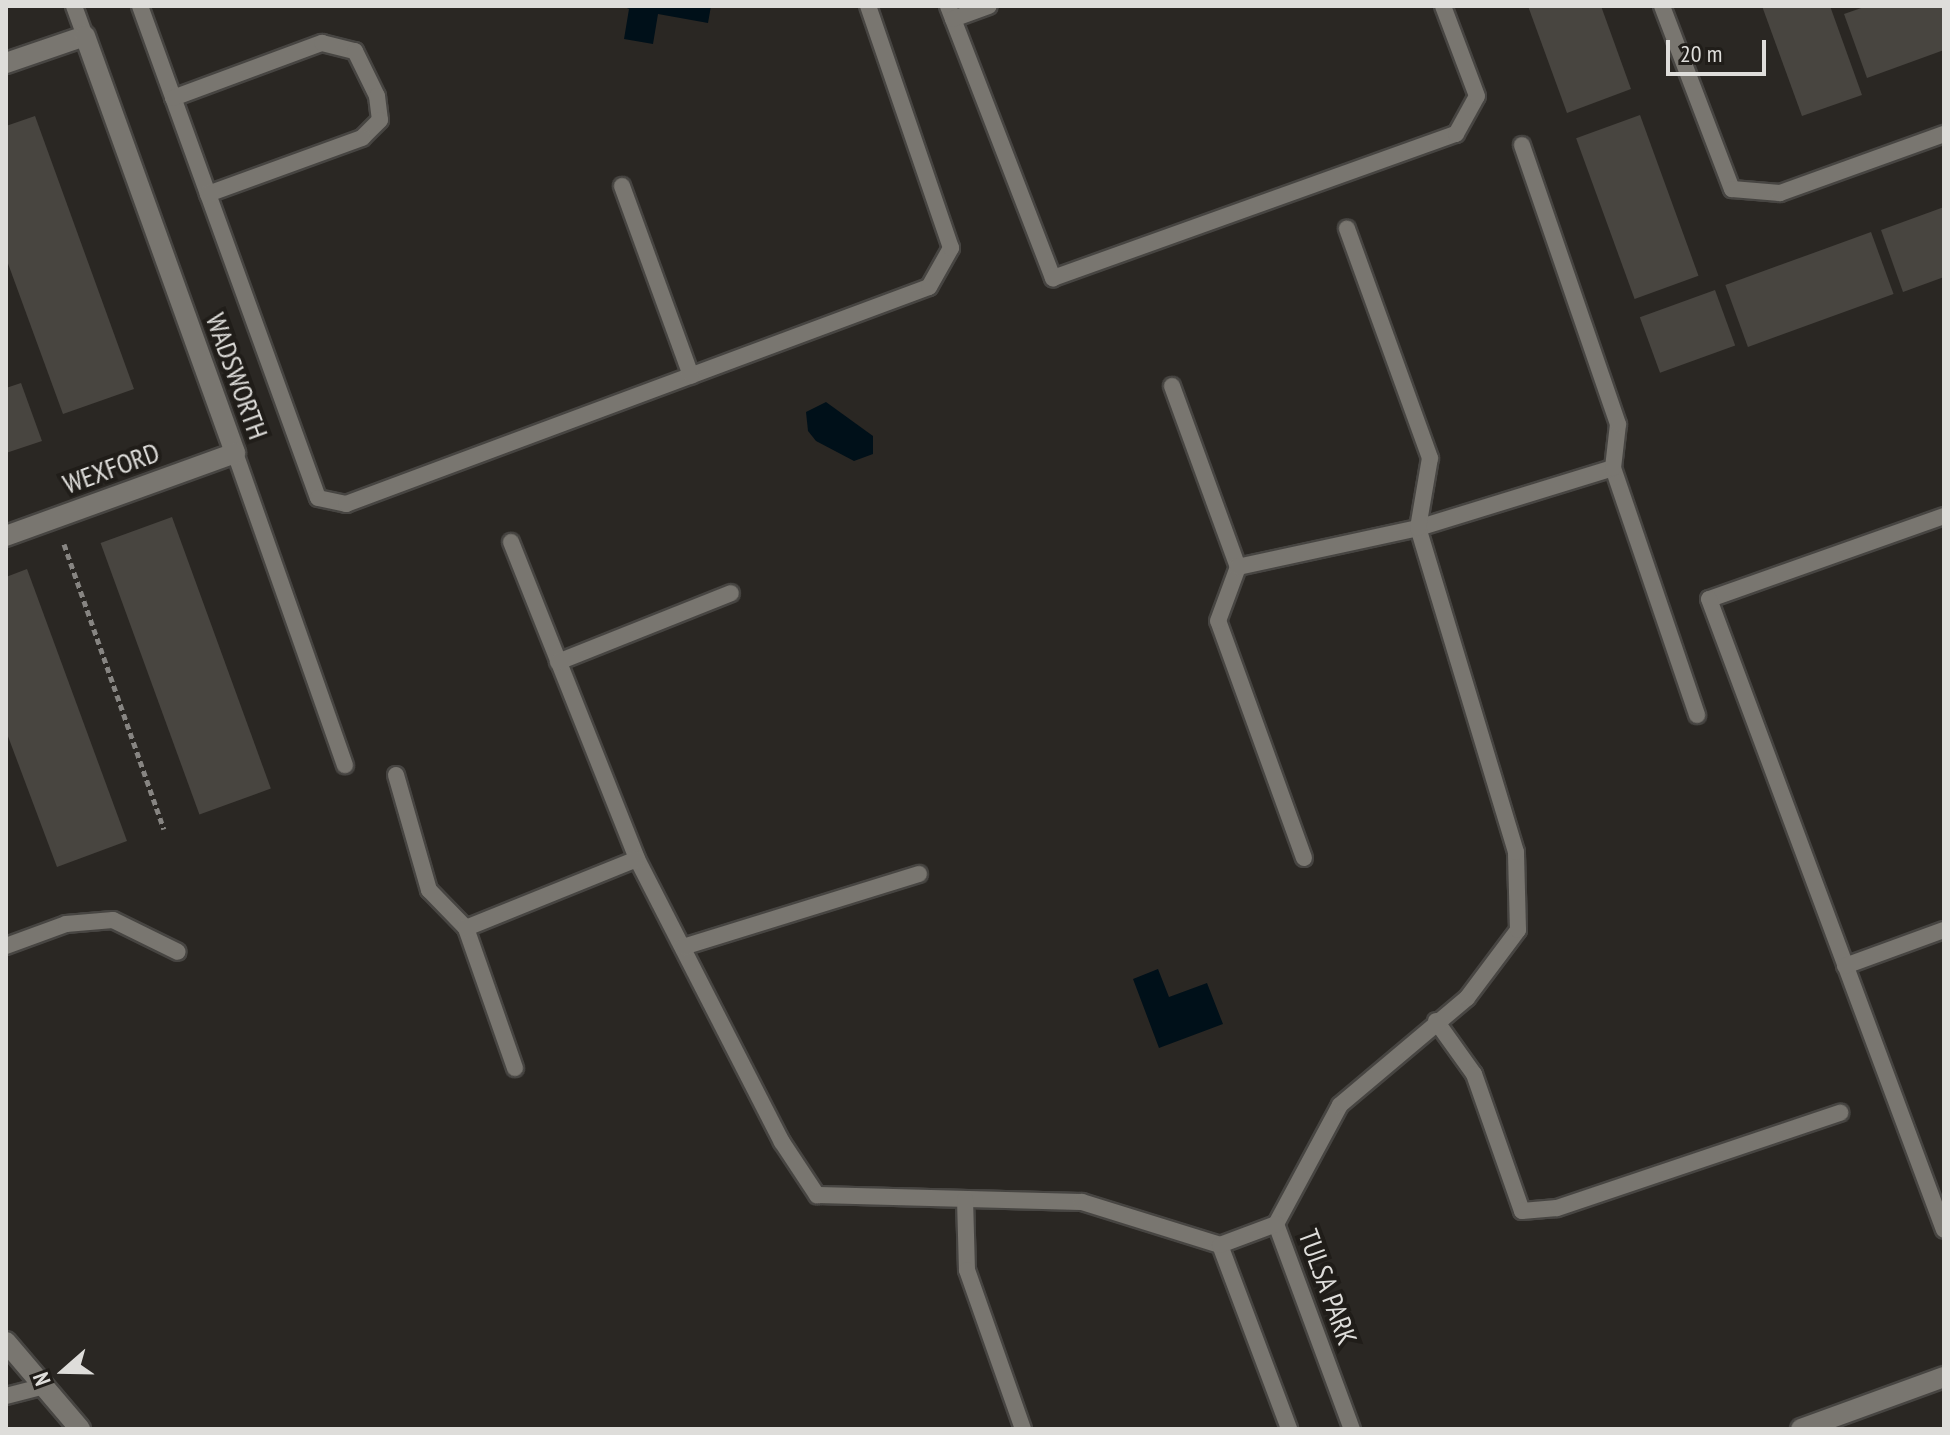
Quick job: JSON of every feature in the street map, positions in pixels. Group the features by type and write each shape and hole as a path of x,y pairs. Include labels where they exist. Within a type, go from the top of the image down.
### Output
{"street":[{"path":"6,63 85,36"},
{"name":"WADSWORTH","path":"85,36 235,453"},
{"name":"WEXFORD","path":"6,536 235,453"},
{"path":"6,1342 80,1429"},
{"path":"1801,1429 1944,1377"}],"lane":[{"name":"WADSWORTH","path":"74,6 85,36"},
{"path":"140,6 318,498 346,504 929,287 951,248 868,6"},
{"path":"989,6 950,12 1053,278 1456,134 1477,96 1443,6"},
{"path":"1662,6 1732,189 1780,193 1944,134"},
{"path":"173,98 322,43 355,51 377,96 380,120 362,138 208,194"},
{"path":"1522,145 1618,424 1613,468 1697,715"},
{"path":"622,186 691,376"},
{"path":"1276,1224 1340,1105 1467,998 1518,930 1516,852 1418,528 1430,458 1347,229"},
{"path":"1172,386 1238,567 1218,621 1304,858"},
{"name":"WADSWORTH","path":"235,453 345,765"},
{"path":"1238,567 1418,528 1613,468"},
{"path":"1944,516 1709,599 1944,1230"},
{"path":"511,542 637,859 782,1142 817,1195 1082,1202 1220,1245 1289,1429"},
{"path":"558,662 731,593"},
{"path":"396,775 429,890 466,928 515,1068"},
{"path":"466,928 637,859"},
{"path":"683,947 919,874"},
{"path":"6,946 66,924 113,920 178,952"},
{"path":"1845,966 1944,930"},
{"path":"1436,1021 1474,1074 1522,1211 1557,1208 1840,1113"},
{"path":"965,1199 967,1270 1023,1429"},
{"name":"TULSA PARK","path":"1220,1245 1276,1224 1352,1429"},
{"path":"6,1396 45,1386"}],"path":[{"path":"55,518 164,829"}],"shaded area":[{"path":"622,6 711,6 708,23 658,14 653,44 624,39 629,9"},
{"path":"826,402 873,436 873,454 854,461 816,441 808,431 806,412"},
{"path":"1158,969 1169,997 1207,983 1223,1024 1159,1048 1133,979"}],"building":[{"path":"1528,6 1601,6 1631,89 1567,113"},
{"path":"1762,6 1830,6 1862,95 1802,116"},
{"path":"1867,6 1944,6 1944,50 1867,78 1844,14"},
{"path":"1640,115 1698,276 1635,299 1576,138"},
{"path":"35,116 134,389 63,414 6,258 6,126"},
{"path":"1944,207 1944,277 1903,292 1881,230"},
{"path":"1871,232 1894,294 1748,347 1725,285"},
{"path":"1715,290 1735,345 1660,373 1640,317"},
{"path":"21,383 42,441 6,453 6,388"},
{"path":"172,517 271,789 199,815 101,543"},
{"path":"27,569 127,841 57,867 6,731 6,577"}]}
